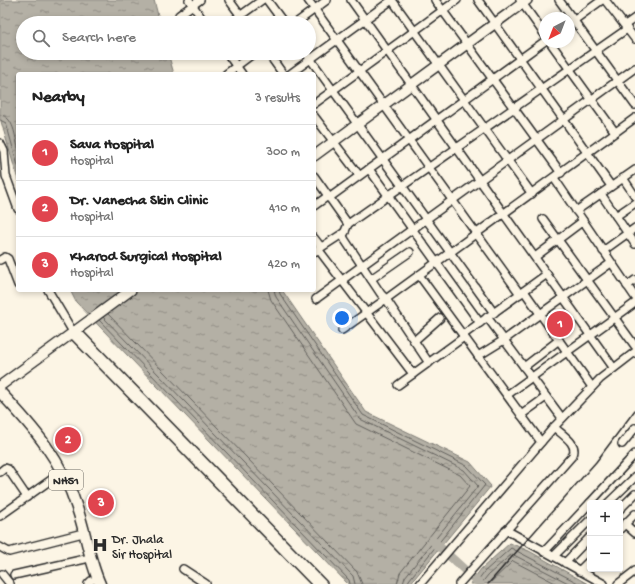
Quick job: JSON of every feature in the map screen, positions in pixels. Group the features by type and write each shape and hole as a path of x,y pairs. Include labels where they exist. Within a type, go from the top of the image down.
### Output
{"highway":[{"name":"NH51","path":"0,392 38,433 60,473 78,510 94,569 93,583"},
{"name":"NH51","path":"0,402 34,436 60,473 93,583"}],"main road":[{"path":"316,154 523,1"},
{"path":"0,386 128,292"}],"street":[{"path":"180,15 191,3 200,0"},
{"path":"230,0 241,16 262,0"},
{"path":"267,0 279,16"},
{"path":"308,0 476,234 540,313 592,386"},
{"path":"305,16 327,0"},
{"path":"351,0 613,367"},
{"path":"316,55 392,0 532,194"},
{"path":"435,0 561,173"},
{"path":"316,103 457,0"},
{"path":"478,0 611,186"},
{"path":"559,0 566,12"},
{"path":"575,19 602,0"},
{"path":"606,0 635,39"},
{"path":"523,1 539,26"},
{"path":"191,3 200,16"},
{"path":"429,363 344,240 344,232 348,224 596,51 635,18"},
{"path":"575,27 596,51 635,105"},
{"path":"316,205 369,169 539,46"},
{"path":"554,48 615,132"},
{"path":"232,60 240,72"},
{"path":"228,72 244,60"},
{"path":"273,60 282,72"},
{"path":"293,72 309,60"},
{"path":"311,60 494,313"},
{"path":"316,298 635,68"},
{"path":"316,118 360,175"},
{"path":"342,330 635,118"},
{"path":"0,143 4,151 6,176 16,204"},
{"path":"369,169 480,323"},
{"path":"576,211 635,170"},
{"path":"554,178 635,297"},
{"path":"623,178 635,196"},
{"path":"316,179 348,224"},
{"path":"600,194 635,244"},
{"path":"616,216 635,203"},
{"path":"543,219 635,346"},
{"path":"535,257 583,221"},
{"path":"603,251 635,228"},
{"path":"344,232 318,250 413,374"},
{"path":"371,279 410,252"},
{"path":"0,260 5,257 8,259 16,280"},
{"path":"478,356 504,340 611,263"},
{"path":"398,385 547,274"},
{"path":"419,275 542,442"},
{"path":"627,286 635,280"},
{"path":"49,292 74,332 292,556 316,584"},
{"path":"507,395 635,303"},
{"path":"414,341 440,318"},
{"path":"487,318 562,418"},
{"path":"524,366 560,340"},
{"path":"420,584 562,418 592,386 613,367 635,352"},
{"path":"522,414 546,397"},
{"path":"459,584 573,455 575,450 574,445 554,427"},
{"path":"622,444 635,428"},
{"path":"593,500 635,454"},
{"path":"0,472 5,468 8,470 27,497"},
{"path":"0,516 60,473"},
{"path":"611,500 635,477"},
{"path":"623,506 635,494"},
{"path":"544,552 587,506"},
{"path":"635,514 623,527 635,533"},
{"path":"554,556 587,523"},
{"path":"506,530 604,584"},
{"path":"0,547 9,552 79,534"},
{"path":"565,563 587,541"},
{"path":"292,556 323,584"},
{"path":"2,574 10,581 85,559"},
{"path":"579,571 587,563"},
{"path":"183,569 198,582 206,584"},
{"path":"618,584 635,571"}],"water":[{"path":"0,0 154,0 158,16 16,16 16,60 170,60 173,72 16,72 16,173 0,118"},
{"path":"71,292 283,292 366,412 470,462 491,486 410,584 348,584 76,302"},
{"path":"510,543 529,551 588,584 470,584 481,569"}],"waterway":[{"path":"432,540 480,584"}],"railway":[{"path":"488,584 596,462 635,410"}],"place":[{"name":"Sava Hospital","path":"560,324"},
{"name":"Dr. Vanecha Skin Clinic","path":"68,440"},
{"name":"Kharod Surgical Hospital","path":"101,503"},
{"name":"Dr. Jhala Sir Hospital","path":"100,545"}]}
